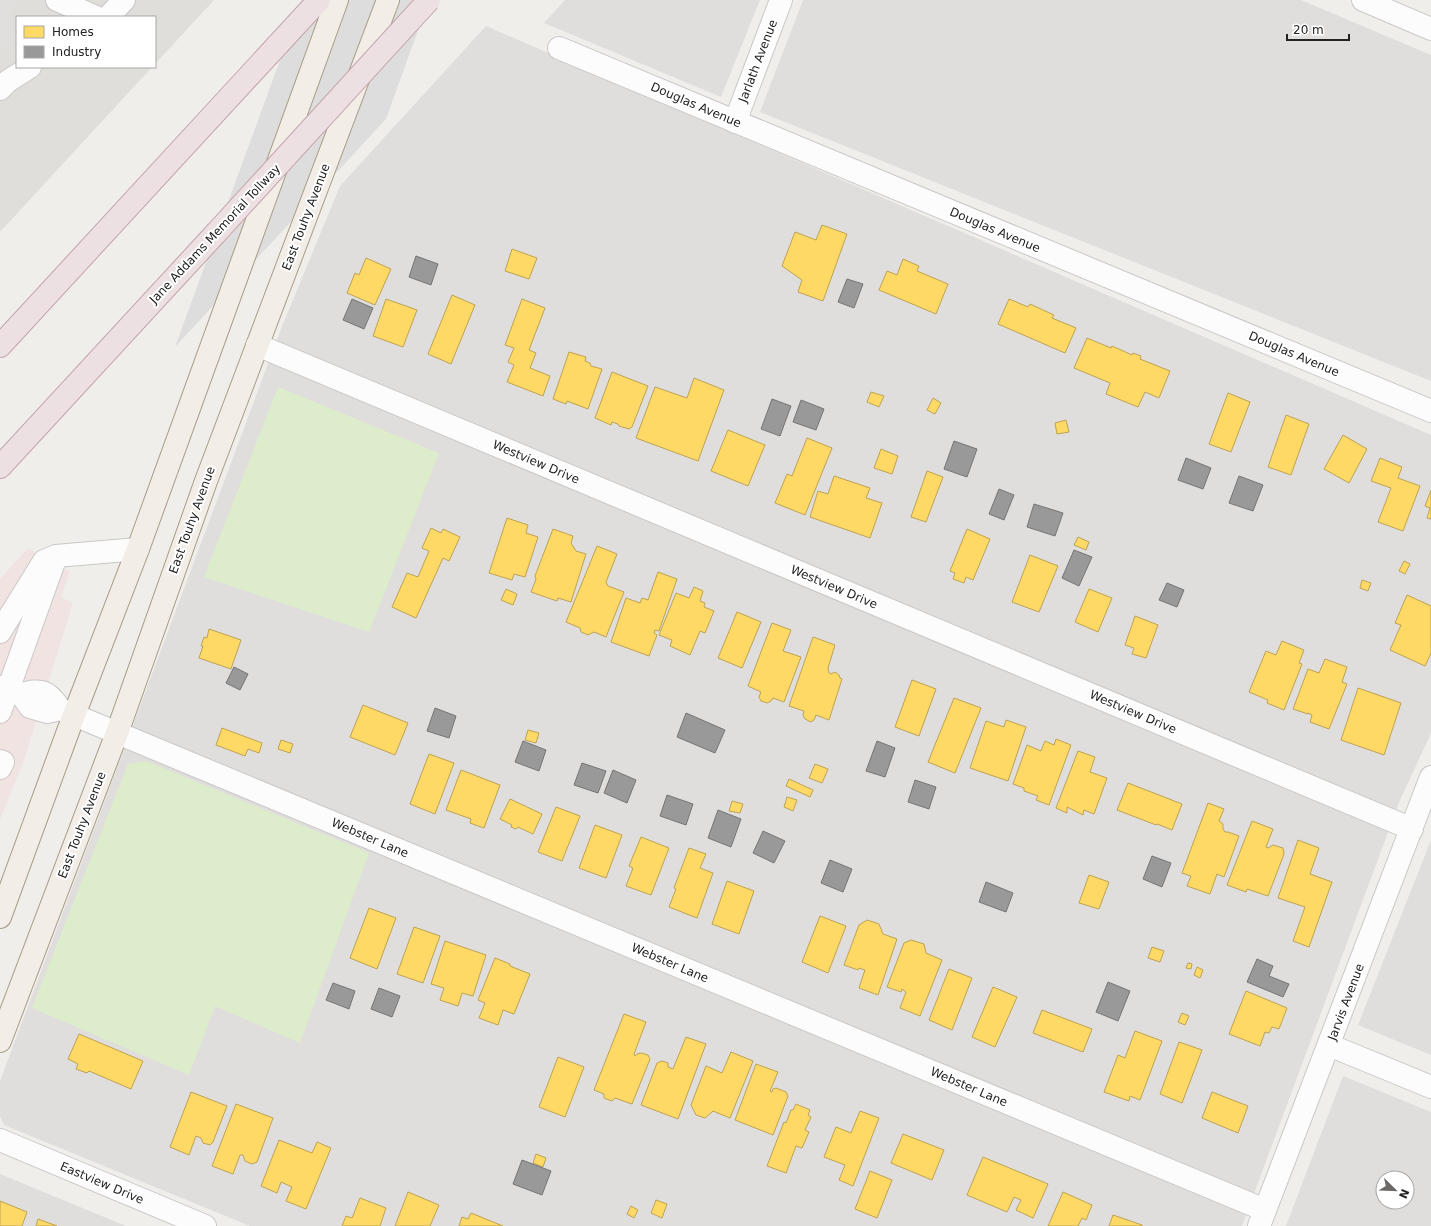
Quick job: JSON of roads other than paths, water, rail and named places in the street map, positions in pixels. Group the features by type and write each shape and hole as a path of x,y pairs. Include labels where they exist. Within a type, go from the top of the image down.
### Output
{"highway":[{"path":"0,346 319,0"},
{"name":"Jane Addams Memorial Tollway","path":"0,467 429,0"}],"main road":[{"path":"0,917 67,712 138,549 337,0"},
{"name":"East Touhy Avenue","path":"0,1041 117,733 206,481 388,0"}],"street":[{"path":"56,0 94,16"},
{"path":"109,16 124,0"},
{"name":"Jarlath Avenue","path":"735,122 781,0"},
{"path":"1363,0 1431,29"},
{"name":"Douglas Avenue","path":"559,48 1431,411"},
{"path":"0,89 8,81 28,68"},
{"name":"Westview Drive","path":"257,345 1412,829"},
{"path":"0,632 44,561 56,556 138,549"},
{"path":"0,712 10,690 56,556"},
{"path":"10,690 37,691 52,696 67,712"},
{"name":"Webster Lane","path":"67,712 1262,1218"},
{"path":"0,761 2,762 0,768"},
{"name":"Jarvis Avenue","path":"1262,1218 1431,777"},
{"path":"1329,1045 1431,1087"},
{"name":"Eastview Drive","path":"0,1140 205,1226"}]}
